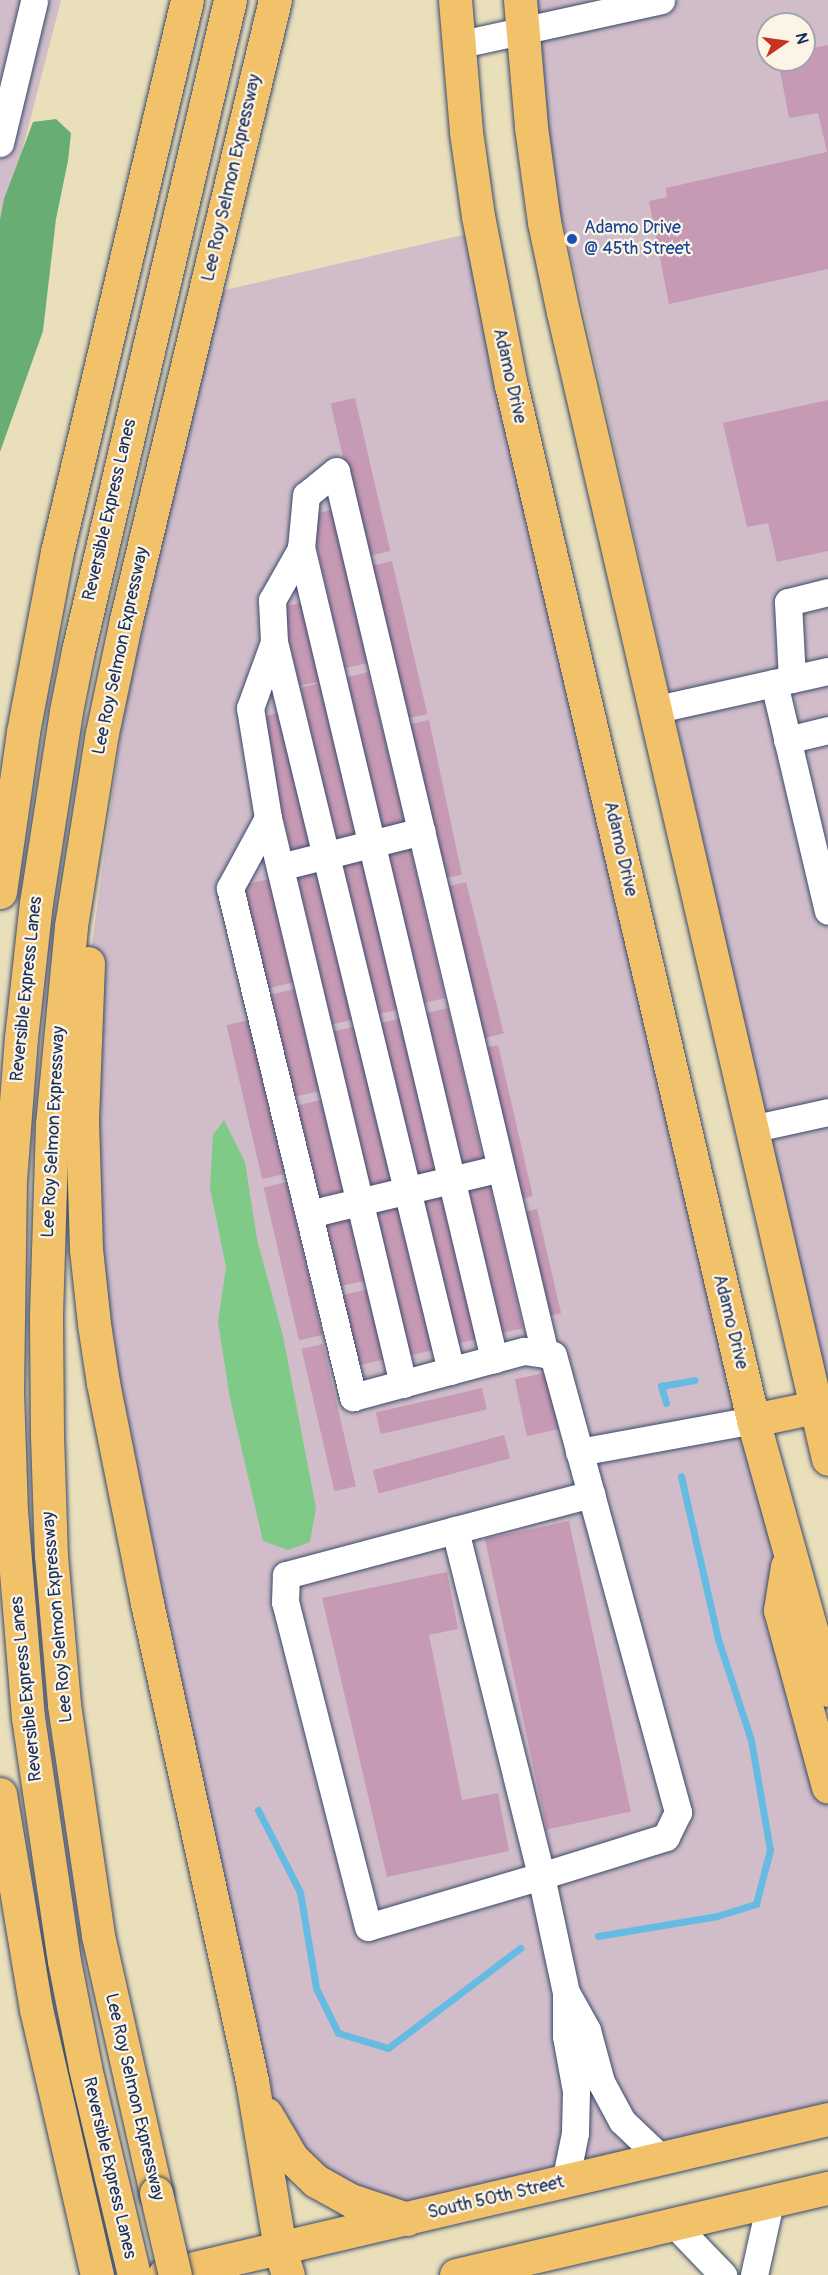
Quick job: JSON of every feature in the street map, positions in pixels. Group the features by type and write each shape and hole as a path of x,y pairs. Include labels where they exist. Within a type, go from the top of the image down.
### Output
{"main road":[{"path":"0,892 23,732 57,552 187,0"},
{"name":"Reversible Express Lanes","path":"134,2275 85,2067 64,1961 28,1718 15,1579 7,1391 10,1180 21,1038 33,925 66,711 230,0"},
{"name":"Lee Roy Selmon Expressway","path":"175,2275 116,2023 82,1838 63,1693 51,1556 46,1435 46,1304 54,1102 71,926 102,734 129,608 274,0"},
{"name":"Adamo Drive","path":"455,0 457,45 478,216 508,374 684,1134 753,1420 828,1690"},
{"path":"521,16 544,222 653,710 751,1129 822,1406 828,1459"},
{"path":"0,792 23,732"},
{"path":"102,734 85,1004 82,1121 86,1249 94,1324 103,1383 159,1660 252,2081 284,2262"},
{"path":"753,1420 822,1406"},
{"path":"789,1555 780,1610 828,1787"},
{"path":"0,1794 36,2009 97,2275"},
{"path":"252,2081 269,2121 292,2158 303,2170 350,2200 407,2219"},
{"path":"791,2128 828,2100"},
{"name":"South 50th Street","path":"164,2275 284,2262 407,2219 828,2120"},
{"path":"456,2275 827,2189"}],"street":[{"path":"457,45 521,16 661,0"},
{"path":"0,143 34,1"},
{"path":"494,1359 301,547 306,495 336,471 545,1354"},
{"path":"301,547 272,600 274,642 451,1371"},
{"path":"828,592 788,602 783,681 787,740 828,910"},
{"path":"274,642 250,708 268,818 403,1384"},
{"path":"653,710 828,671"},
{"path":"787,740 828,730"},
{"path":"268,818 230,888 352,1397 524,1351 553,1355 678,1812 666,1837 368,1927 285,1602 286,1575 591,1494"},
{"path":"280,867 422,831"},
{"path":"751,1129 828,1112"},
{"path":"309,1214 501,1167"},
{"path":"579,1452 753,1420"},
{"path":"455,1530 541,1876 566,1993 566,2036 576,2091 575,2133 565,2182"},
{"path":"566,1993 587,2030 601,2082 622,2121 663,2160"},
{"path":"754,2275 770,2202"},
{"path":"674,2224 723,2275"}],"shaded area":[{"path":"0,0 61,0 0,237"},
{"path":"517,0 618,0 517,23"},
{"path":"679,0 828,0 828,1395 578,285 518,40"},
{"path":"471,233 828,1747 828,2122 378,2209 307,2160 273,2103 141,1506 107,1309 89,1139 87,981 124,710 212,293"}],"green space":[{"path":"56,119 71,133 68,161 56,219 43,331 0,452 0,220 4,199 33,122"},
{"path":"224,1120 245,1162 257,1239 283,1336 316,1508 310,1542 288,1550 263,1541 230,1399 218,1322 226,1267 210,1188 213,1135"}],"building":[{"path":"828,45 828,269 669,304 649,201 667,197 666,188 827,152 818,113 789,118 780,72 816,72 816,48"},
{"path":"355,398 390,551 366,557 331,404"},
{"path":"828,400 828,551 777,562 768,523 747,527 723,423"},
{"path":"332,510 367,663 345,668 310,515"},
{"path":"392,561 427,714 404,719 369,566"},
{"path":"305,602 322,681 299,686 283,607"},
{"path":"368,672 405,822 382,828 345,678"},
{"path":"325,682 361,836 336,842 301,688"},
{"path":"282,712 315,845 292,851 259,718"},
{"path":"429,720 462,875 438,880 406,725"},
{"path":"410,846 445,998 423,1003 388,851"},
{"path":"365,856 400,1009 378,1014 343,861"},
{"path":"320,867 355,1019 332,1024 297,872"},
{"path":"274,878 298,981 265,989 241,886"},
{"path":"466,882 504,1033 480,1039 443,888"},
{"path":"299,988 323,1090 289,1098 266,996"},
{"path":"448,1008 483,1160 460,1165 425,1013"},
{"path":"402,1018 437,1170 415,1175 380,1023"},
{"path":"249,1020 285,1174 262,1179 227,1025"},
{"path":"358,1026 391,1181 366,1186 334,1031"},
{"path":"498,1045 533,1196 517,1200 482,1049"},
{"path":"325,1099 346,1191 314,1198 293,1106"},
{"path":"489,1181 523,1328 499,1334 465,1187"},
{"path":"287,1182 322,1335 299,1340 264,1187"},
{"path":"443,1193 477,1339 453,1345 420,1198"},
{"path":"399,1204 433,1350 408,1356 375,1210"},
{"path":"537,1209 561,1313 545,1317 520,1213"},
{"path":"351,1215 366,1280 335,1287 320,1222"},
{"path":"369,1289 385,1359 355,1366 339,1296"},
{"path":"323,1344 356,1486 334,1491 302,1349"},
{"path":"549,1372 561,1429 527,1436 515,1379"},
{"path":"482,1388 487,1409 381,1434 376,1413"},
{"path":"504,1435 510,1458 379,1493 373,1470"},
{"path":"569,1521 631,1812 547,1829 485,1539"},
{"path":"447,1572 458,1629 429,1635 462,1800 498,1793 509,1851 387,1877 322,1598"}],"waterway":[{"path":"666,1403 661,1386 694,1380"},
{"path":"598,1936 717,1916 756,1904 770,1850 751,1740 718,1639 681,1476"},
{"path":"258,1810 300,1892 316,1988 338,2033 388,2048 520,1948"}],"place":[{"name":"Adamo Drive @ 45th Street","path":"572,239"}]}
